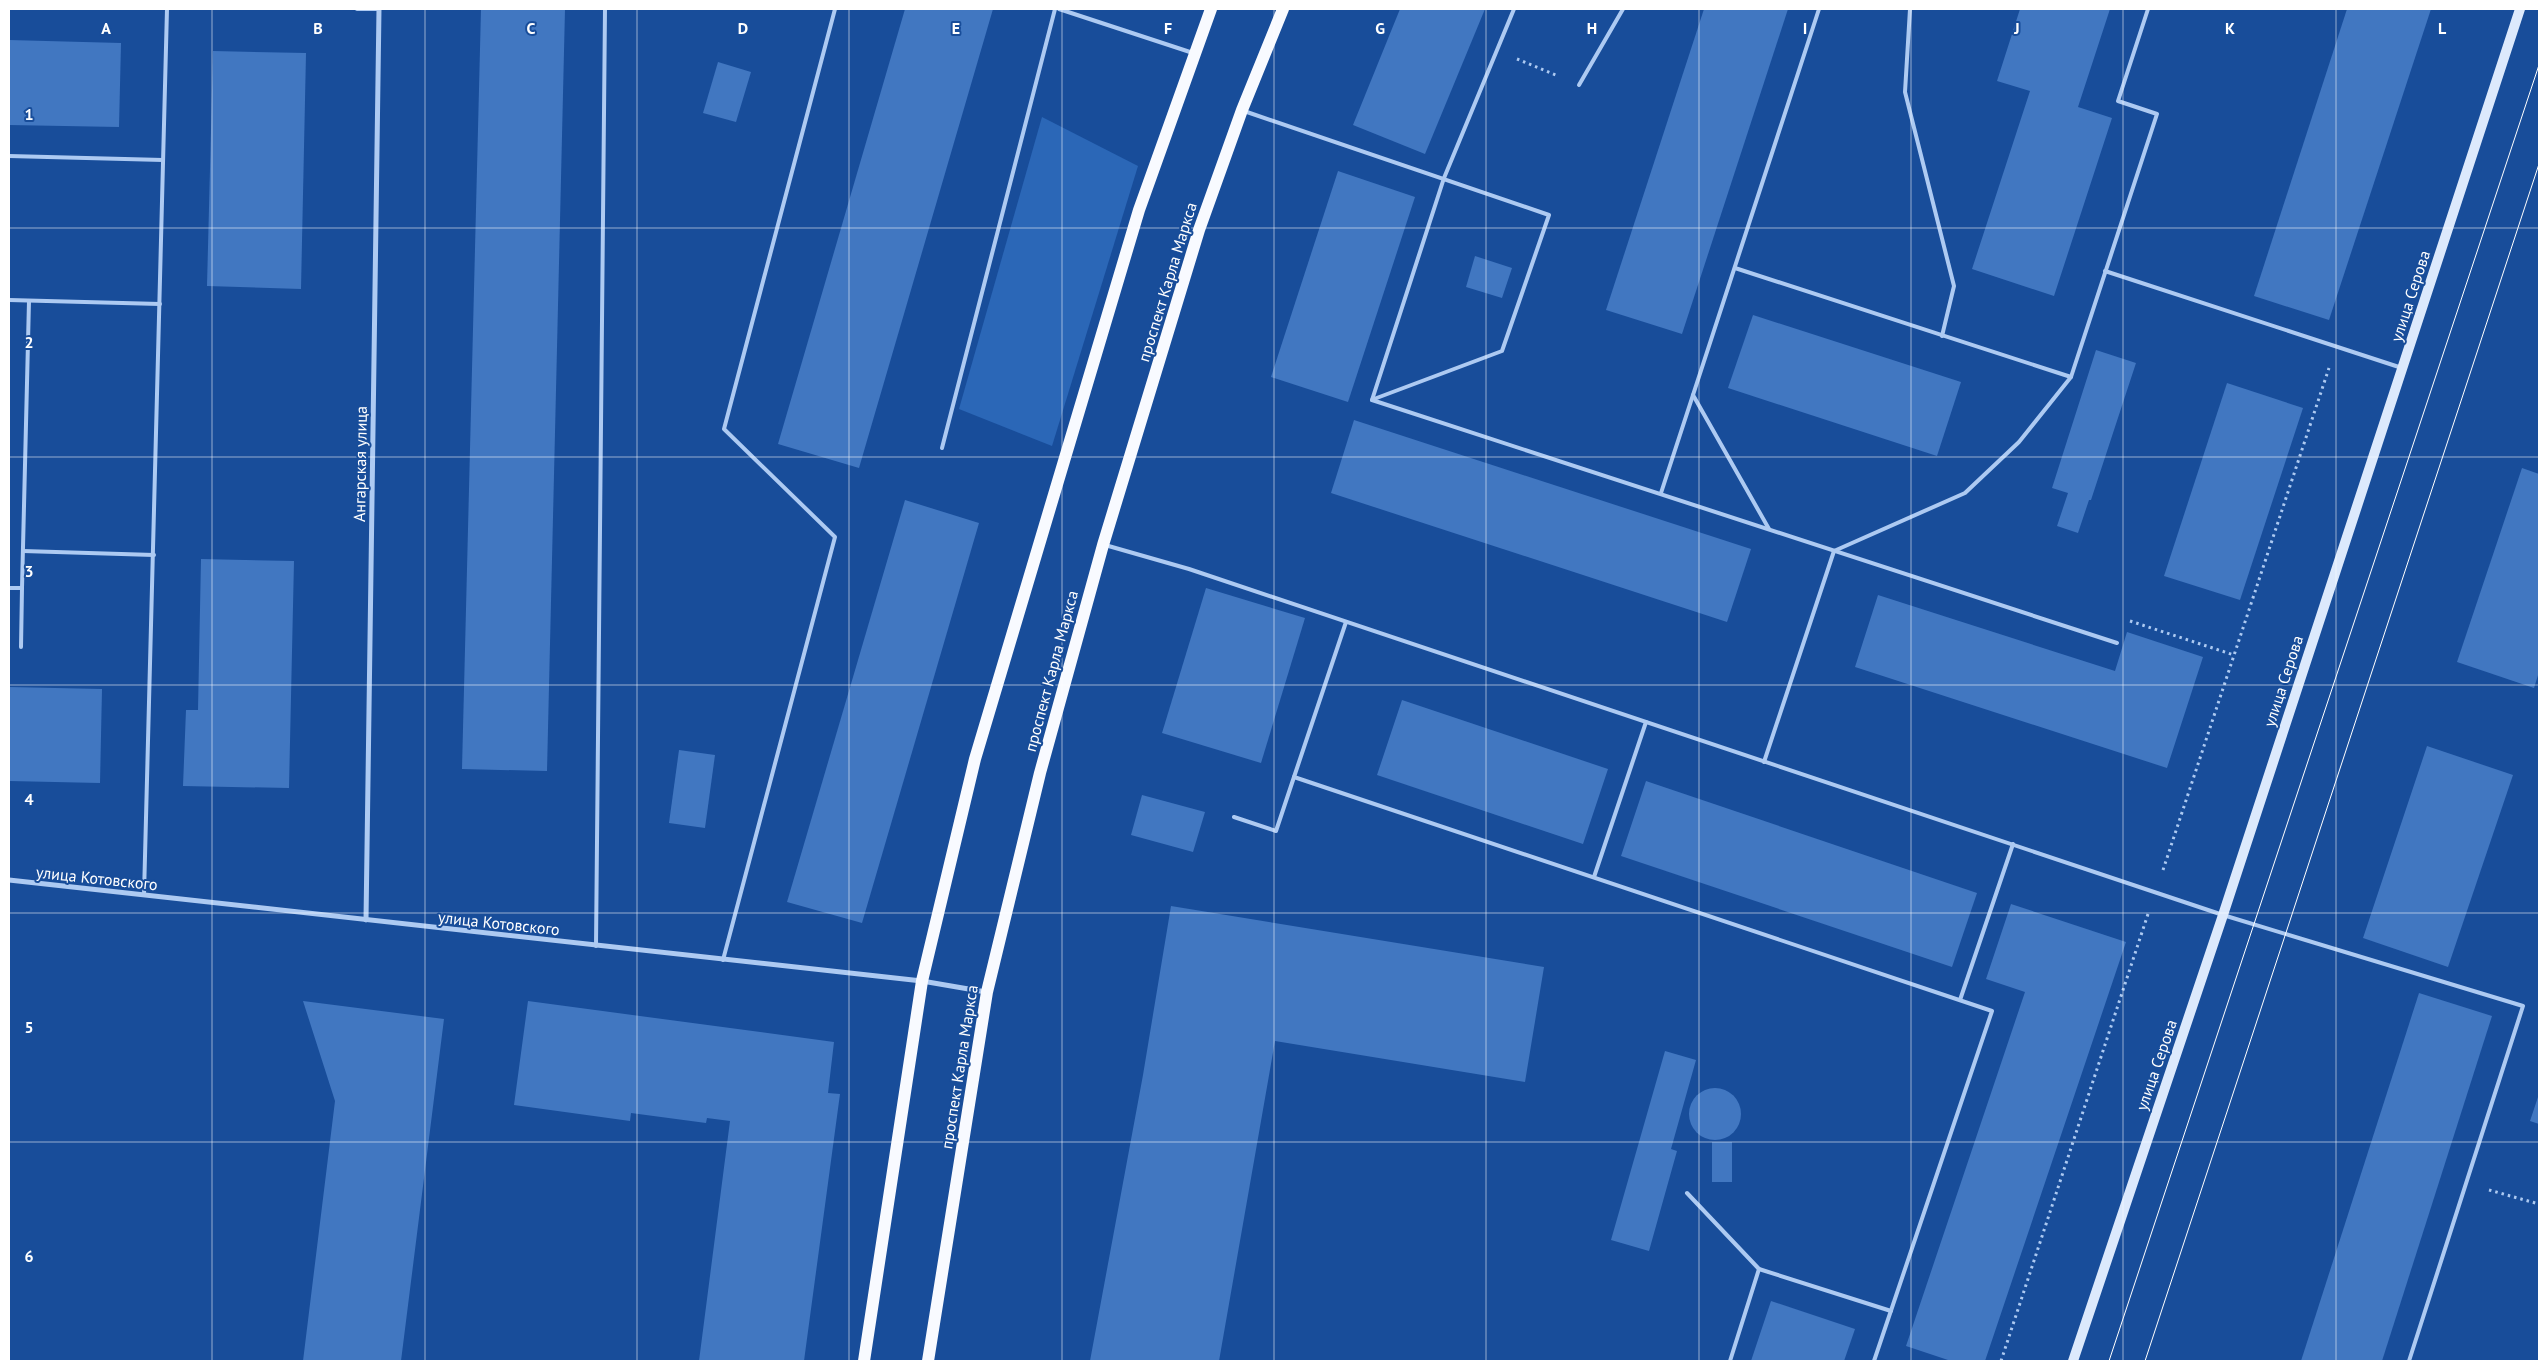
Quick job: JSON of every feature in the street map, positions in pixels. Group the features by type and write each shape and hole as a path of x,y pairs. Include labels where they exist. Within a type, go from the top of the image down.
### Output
{"main road":[{"path":"864,1361 922,981 975,759 1139,210 1193,53 1211,9"},
{"name":"проспект Карла Маркса","path":"928,1361 987,992 1040,773 1103,544 1199,230 1242,110 1283,9"}],"street":[{"name":"Ангарская улица","path":"366,920 379,9"},
{"name":"улица Серова","path":"2076,1360 2520,9"},
{"name":"улица Котовского","path":"9,880 922,981 987,992"}],"lane":[{"path":"144,895 167,9"},
{"path":"357,9 379,9"},
{"path":"596,946 605,9"},
{"path":"723,960 836,538 724,430 835,9"},
{"path":"942,448 1055,9"},
{"path":"1059,9 1193,53"},
{"path":"1372,400 1444,178 1514,9"},
{"path":"1579,84 1623,9"},
{"path":"1661,494 1819,9"},
{"path":"1910,9 1905,92 1954,286 1942,336"},
{"path":"1764,762 1834,551 1965,493 2019,442 2071,377 2156,114 2118,101 2148,9"},
{"path":"1242,110 1549,215 1502,351 1372,400"},
{"path":"9,156 163,160"},
{"path":"1734,268 2071,377"},
{"path":"2105,271 2402,368"},
{"path":"9,300 160,304"},
{"path":"21,647 29,301"},
{"path":"1693,395 1769,529"},
{"path":"1372,400 2117,643"},
{"path":"1103,544 1189,569 2223,915 2523,1006 2409,1361"},
{"path":"23,551 154,555"},
{"path":"9,588 22,588"},
{"path":"1234,817 1276,831 1346,622"},
{"path":"1594,877 1646,722"},
{"path":"1294,776 1992,1010 1874,1361"},
{"path":"1960,1000 2013,844"},
{"path":"1687,1193 1759,1269 1891,1311"},
{"path":"1730,1361 1759,1269"}],"path":[{"path":"1496,50 1579,84"},
{"path":"2001,1361 2336,346"},
{"path":"2117,643 2125,620 2234,655"},
{"path":"2465,1183 2539,1204"}],"shaded area":[{"path":"1042,117 1138,166 1052,446 959,409"}],"building":[{"path":"481,9 565,9 547,771 462,769"},
{"path":"905,9 993,9 859,468 778,444"},
{"path":"1400,9 1485,9 1425,154 1353,125"},
{"path":"1704,9 1788,9 1682,334 1606,310"},
{"path":"2020,9 2110,9 2078,107 2112,118 2054,296 1972,269 2030,91 1997,81"},
{"path":"2347,9 2431,9 2329,320 2254,296"},
{"path":"9,40 121,43 119,127 9,125"},
{"path":"213,51 306,53 301,289 207,286"},
{"path":"718,62 751,72 736,122 703,113"},
{"path":"1338,171 1415,197 1348,402 1271,377"},
{"path":"1475,256 1512,268 1502,298 1466,287"},
{"path":"1753,315 1961,382 1937,456 1728,388"},
{"path":"2096,350 2136,363 2091,500 2089,500 2078,533 2057,526 2068,493 2052,488"},
{"path":"2227,383 2303,408 2240,600 2164,576"},
{"path":"1354,420 1751,549 1727,622 1331,493"},
{"path":"2522,468 2539,474 2539,672 2534,688 2457,662"},
{"path":"905,500 979,523 862,923 787,902"},
{"path":"201,559 294,561 289,788 183,786 186,710 198,710"},
{"path":"1206,588 1305,618 1261,763 1162,733"},
{"path":"1878,595 2115,671 2127,632 2203,657 2167,768 1855,667"},
{"path":"9,687 102,689 100,783 9,781"},
{"path":"1402,700 1608,769 1583,844 1377,775"},
{"path":"2427,746 2513,775 2448,967 2363,938"},
{"path":"679,750 715,755 705,828 669,823"},
{"path":"1646,781 1977,893 1952,967 1621,856"},
{"path":"1142,795 1205,812 1193,852 1131,835"},
{"path":"2011,904 2126,942 1985,1361 1951,1361 1906,1346 2025,992 1986,979"},
{"path":"1171,906 1544,967 1525,1082 1275,1041 1219,1361 1090,1361 1143,1075"},
{"path":"2419,993 2492,1016 2382,1361 2301,1361"},
{"path":"303,1001 444,1019 401,1361 303,1361 335,1101"},
{"path":"528,1001 834,1042 828,1093 840,1094 804,1361 699,1361 730,1121 707,1118 706,1123 631,1113 630,1121 514,1105"},
{"path":"1665,1051 1696,1060 1671,1149 1677,1151 1649,1251 1611,1240"},
{"path":"1715,1088 1725,1090 1733,1096 1739,1104 1741,1114 1739,1124 1733,1132 1725,1138 1715,1140 1705,1138 1697,1132 1691,1124 1689,1114 1691,1104 1697,1096 1705,1090"},
{"path":"2539,1094 2539,1124 2530,1121"},
{"path":"1712,1142 1732,1142 1732,1182 1712,1182"},
{"path":"1771,1301 1855,1329 1844,1361 1751,1361"}],"tram line":[{"path":"2109,1361 2539,65"},
{"path":"2145,1361 2539,164"}]}
